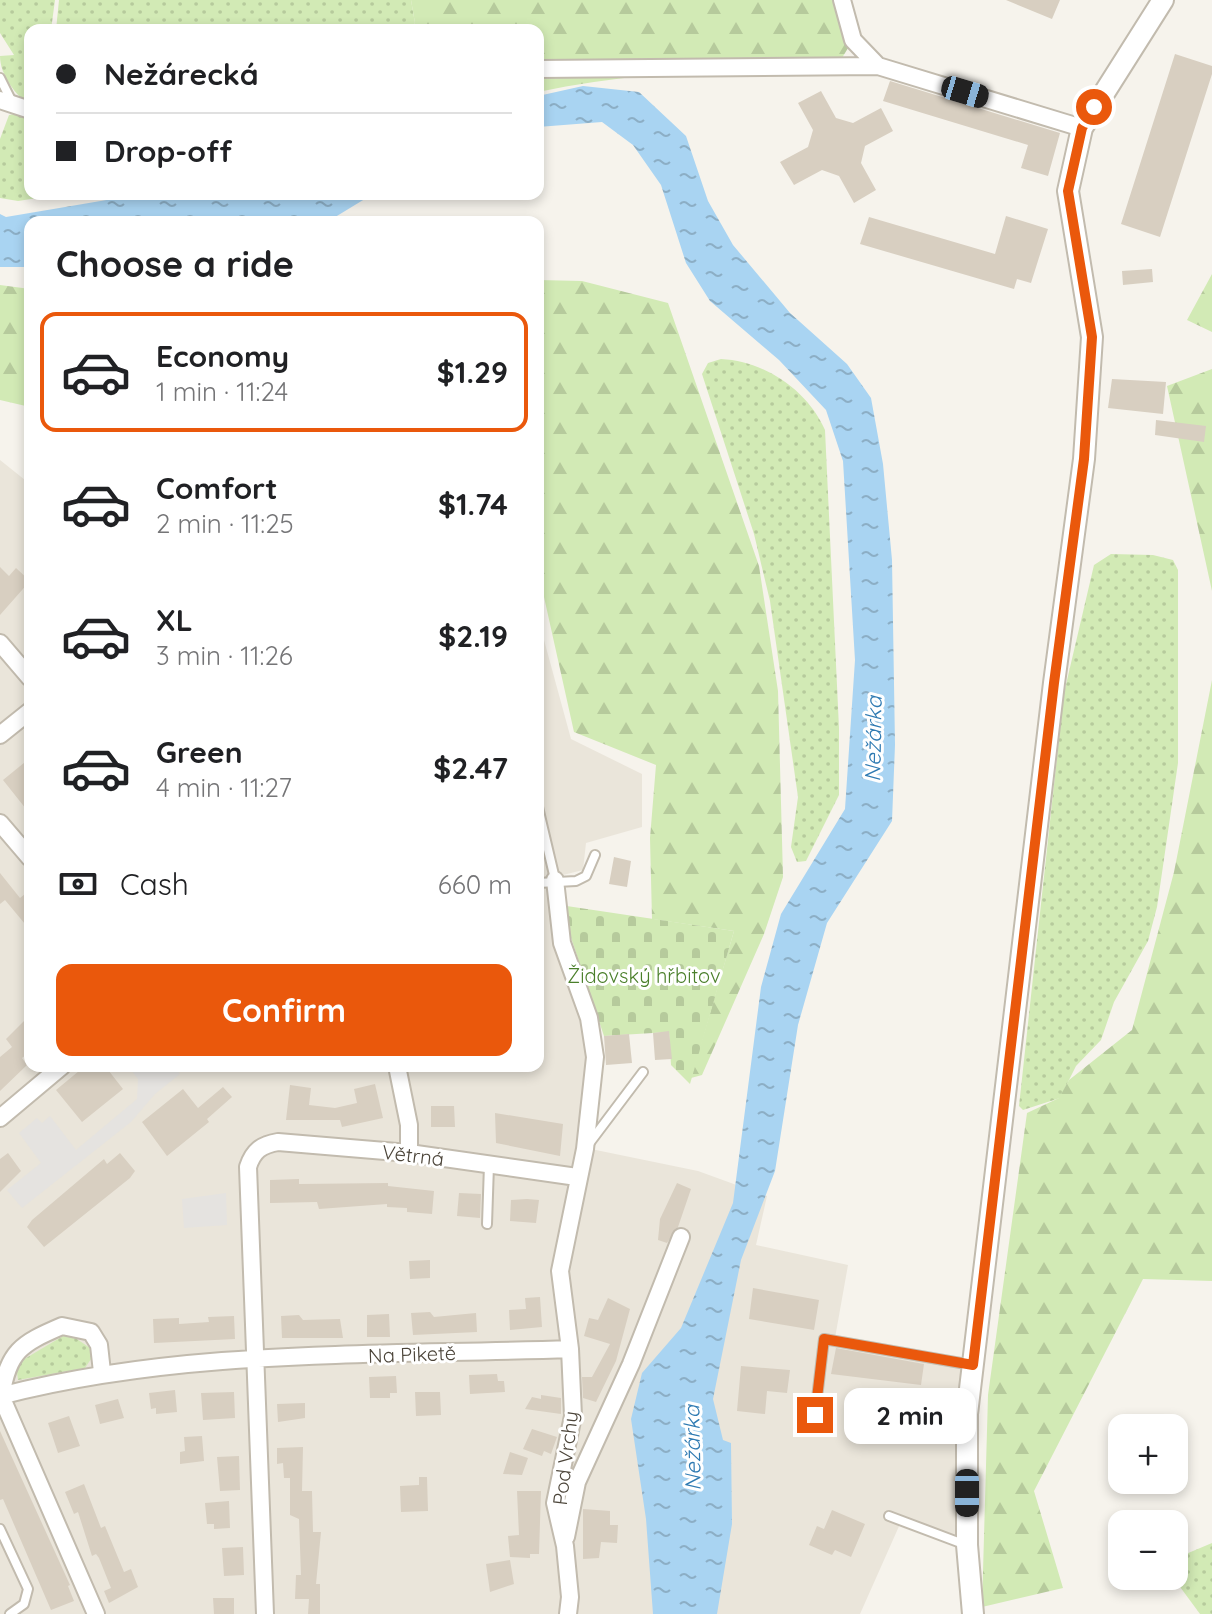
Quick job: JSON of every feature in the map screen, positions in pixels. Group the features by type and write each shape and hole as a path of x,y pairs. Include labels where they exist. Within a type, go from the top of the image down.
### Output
{"street":[{"path":"842,0 853,40 878,66"},
{"path":"973,1614 967,1545 967,1414 1054,683 1084,459 1090,326 1068,191 1082,128 1163,0"},
{"path":"544,69 878,66 1082,128"},
{"path":"0,643 24,671"},
{"path":"0,735 24,716"},
{"path":"2,829 24,852"},
{"name":"Pod Vrchy","path":"546,882 562,943 589,1018 595,1057 585,1149 560,1271 570,1349 573,1416 555,1503 565,1546 570,1597 568,1614"},
{"path":"0,1118 22,1107 56,1072"},
{"path":"398,1072 409,1125 409,1153"},
{"name":"Větrná","path":"255,1360 248,1167 252,1154 264,1145 278,1142 409,1153 577,1177"},
{"path":"565,1546 577,1482 631,1364 681,1237"},
{"path":"96,1614 0,1396 7,1364 18,1350 62,1326 91,1332 99,1345 102,1372"},
{"name":"Na Piketě","path":"0,1396 102,1372 255,1360 570,1349"},
{"path":"255,1360 265,1614"}],"lane":[{"path":"0,78 15,105"},
{"path":"546,882 576,881 586,876 595,855"},
{"path":"585,1149 643,1072"},
{"path":"487,1224 489,1164"},
{"path":"815,1415 824,1339 973,1365"},
{"path":"889,1516 967,1545"},
{"path":"0,1529 28,1589 24,1604 10,1614"}],"shaded area":[{"path":"0,460 24,479 24,1072 544,1072 544,640 571,739 642,774 642,827 586,843 583,870 551,878 597,1031 591,1149 698,1171 767,1196 756,1245 848,1265 835,1338 969,1362 970,1551 900,1524 860,1614 0,1614"},
{"path":"133,1072 180,1074 155,1094 131,1122 22,1208 7,1190 41,1163 19,1133 37,1118 42,1123 50,1116 76,1150 137,1099 138,1079"},
{"path":"226,1193 227,1225 184,1228 182,1199"}],"green space":[{"path":"0,0 55,0 52,24 24,24 24,100 14,90 3,70 0,56 14,55 0,33"},
{"path":"59,0 411,0 415,23 415,24 57,24"},
{"path":"411,0 842,0 853,40 837,66 649,75 544,91 544,24 415,23"},
{"path":"9,115 24,115 25,200 18,201 0,198 0,139"},
{"path":"1212,274 1212,332 1187,320"},
{"path":"544,280 582,281 668,303 759,566 778,691 783,877 764,934 702,1075 691,1078 734,931 652,919 650,838 656,765 574,732 544,597"},
{"path":"0,285 24,288 24,406 0,400"},
{"path":"721,359 753,365 783,381 808,403 825,430 839,728 839,795 806,861 797,862 791,847 798,797 770,601 754,534 702,374 708,363"},
{"path":"1212,369 1212,591 1167,386"},
{"path":"1111,554 1153,555 1173,560 1178,570 1178,763 1157,907 1148,941 1114,1002 1101,1040 1076,1066 1060,1098 1023,1110 1019,1106 1064,693 1094,565"},
{"path":"1212,680 1212,1281 1143,1279 1034,1491 1063,1588 982,1607 988,1395 1027,1113 1059,1098 1069,1080 1132,1030 1174,872"},
{"name":"Židovský hřbitov","path":"560,905 734,931 690,1084 671,1065 669,1032 604,1036"},
{"path":"71,1335 90,1348 91,1359 85,1368 18,1380 16,1364 63,1336"},
{"path":"1212,1543 1212,1614 1200,1614 1182,1590 1188,1590 1188,1553"}],"water":[{"name":"Nežárka","path":"583,86 639,92 686,136 708,201 733,245 790,313 847,364 871,398 883,464 892,560 895,745 892,821 827,923 798,1025 775,1171 741,1260 713,1399 723,1440 731,1443 732,1524 717,1614 653,1614 646,1519 631,1419 642,1373 681,1328 733,1203 761,987 781,914 845,809 855,660 843,461 826,410 779,360 710,301 686,263 661,185 633,145 602,122 544,127 544,95"},
{"path":"107,200 363,200 337,216 24,216 24,267 0,267 0,214 6,217"}],"building":[{"path":"1006,0 1060,0 1052,19"},
{"path":"1175,54 1212,66 1212,74 1160,237 1121,224"},
{"path":"890,81 1060,133 1048,176 1021,168 1028,145 883,101"},
{"path":"821,91 836,118 853,123 881,108 893,131 865,146 861,163 876,190 854,203 839,176 822,170 794,185 780,162 808,147 813,130 798,103"},
{"path":"1006,216 1048,229 1031,283 1017,279 1014,289 860,244 869,217 995,254"},
{"path":"1152,269 1153,282 1123,285 1122,271"},
{"path":"1112,379 1166,382 1163,414 1108,408"},
{"path":"1156,420 1206,426 1204,442 1155,435"},
{"path":"0,567 9,576 16,568 24,575 24,588 0,615"},
{"path":"24,763 24,806 3,780"},
{"path":"614,857 631,861 627,887 609,884"},
{"path":"0,873 20,898 24,895 24,923 5,900 0,904"},
{"path":"24,1021 24,1068 0,1091 0,1057 12,1047 6,1039"},
{"path":"669,1031 672,1059 655,1060 653,1033"},
{"path":"629,1034 632,1063 606,1065 604,1036"},
{"path":"78,1072 110,1072 123,1089 82,1122 56,1090"},
{"path":"375,1084 383,1118 342,1127 340,1120 286,1120 290,1085 311,1088 309,1105 335,1108 357,1103 354,1089"},
{"path":"223,1087 232,1097 207,1119 209,1122 167,1156 142,1122 183,1089 198,1108"},
{"path":"431,1106 454,1106 455,1127 431,1127"},
{"path":"495,1113 563,1124 560,1156 496,1143"},
{"path":"8,1153 21,1171 0,1192 0,1159"},
{"path":"120,1153 135,1171 130,1178 44,1247 27,1227 32,1220 104,1159 107,1164"},
{"path":"299,1179 299,1184 388,1183 388,1186 434,1191 432,1214 407,1212 407,1208 387,1207 387,1204 319,1209 317,1202 270,1203 270,1180"},
{"path":"677,1183 691,1189 678,1227 667,1243 658,1240 660,1219"},
{"path":"459,1193 481,1194 480,1218 457,1216"},
{"path":"511,1200 539,1200 536,1223 510,1221"},
{"path":"430,1260 430,1278 410,1279 409,1261"},
{"path":"753,1288 819,1300 814,1330 749,1319"},
{"path":"540,1297 542,1327 510,1330 509,1310 526,1309 525,1298"},
{"path":"608,1298 630,1309 616,1361 596,1402 583,1398 582,1377 592,1377 610,1344 584,1336 589,1318 598,1320"},
{"path":"430,1312 434,1317 476,1313 477,1332 413,1335 411,1313"},
{"path":"389,1314 390,1337 367,1337 367,1315"},
{"path":"299,1315 303,1320 340,1319 343,1338 282,1338 281,1316"},
{"path":"234,1316 235,1339 154,1343 153,1319 179,1318 179,1324 209,1322 208,1317"},
{"path":"836,1348 924,1364 921,1385 831,1374"},
{"path":"741,1366 790,1370 787,1393 767,1391 765,1414 737,1411"},
{"path":"497,1374 498,1381 504,1381 505,1392 470,1394 469,1375"},
{"path":"396,1376 397,1393 390,1393 390,1398 370,1398 369,1377"},
{"path":"175,1390 177,1412 156,1414 156,1408 151,1409 149,1393"},
{"path":"234,1392 235,1418 203,1420 201,1393"},
{"path":"415,1392 440,1392 441,1415 416,1416"},
{"path":"541,1395 561,1398 561,1414 525,1409 532,1397 541,1399"},
{"path":"118,1399 124,1418 100,1424 95,1405"},
{"path":"305,1403 305,1418 278,1422 277,1404"},
{"path":"69,1416 80,1446 58,1453 48,1423"},
{"path":"532,1429 557,1437 551,1454 544,1451 542,1456 523,1449"},
{"path":"0,1431 70,1585 74,1601 51,1610 3,1499 0,1500"},
{"path":"202,1436 204,1461 180,1464 180,1452 185,1451 184,1437"},
{"path":"303,1447 302,1491 312,1491 313,1532 321,1532 316,1584 320,1584 320,1614 308,1614 309,1599 295,1599 296,1575 301,1575 299,1519 290,1515 290,1478 284,1478 283,1463 277,1464 277,1448"},
{"path":"510,1452 528,1458 522,1475 503,1474"},
{"path":"239,1456 240,1490 220,1491 217,1457"},
{"path":"419,1477 427,1477 428,1511 401,1512 400,1486 419,1485"},
{"path":"84,1484 101,1528 105,1526 124,1572 131,1569 138,1587 109,1603 104,1591 111,1588 99,1558 96,1554 92,1556 78,1512 74,1514 65,1492"},
{"path":"517,1491 541,1491 539,1554 530,1554 530,1558 510,1557 508,1536 519,1535"},
{"path":"229,1501 230,1528 214,1529 214,1524 207,1524 205,1503"},
{"path":"583,1509 610,1511 610,1525 618,1525 617,1543 601,1542 599,1558 583,1559"},
{"path":"832,1510 865,1524 851,1557 835,1550 832,1555 809,1545 817,1526 824,1529"},
{"path":"243,1547 244,1575 224,1576 222,1548"},
{"path":"510,1560 514,1584 490,1592 486,1564"},
{"path":"213,1598 234,1598 234,1614 214,1614"}],"route":[{"path":"815,1415 824,1339 973,1365 1054,683 1084,459 1092,337 1068,191 1082,128 1094,107"}]}
